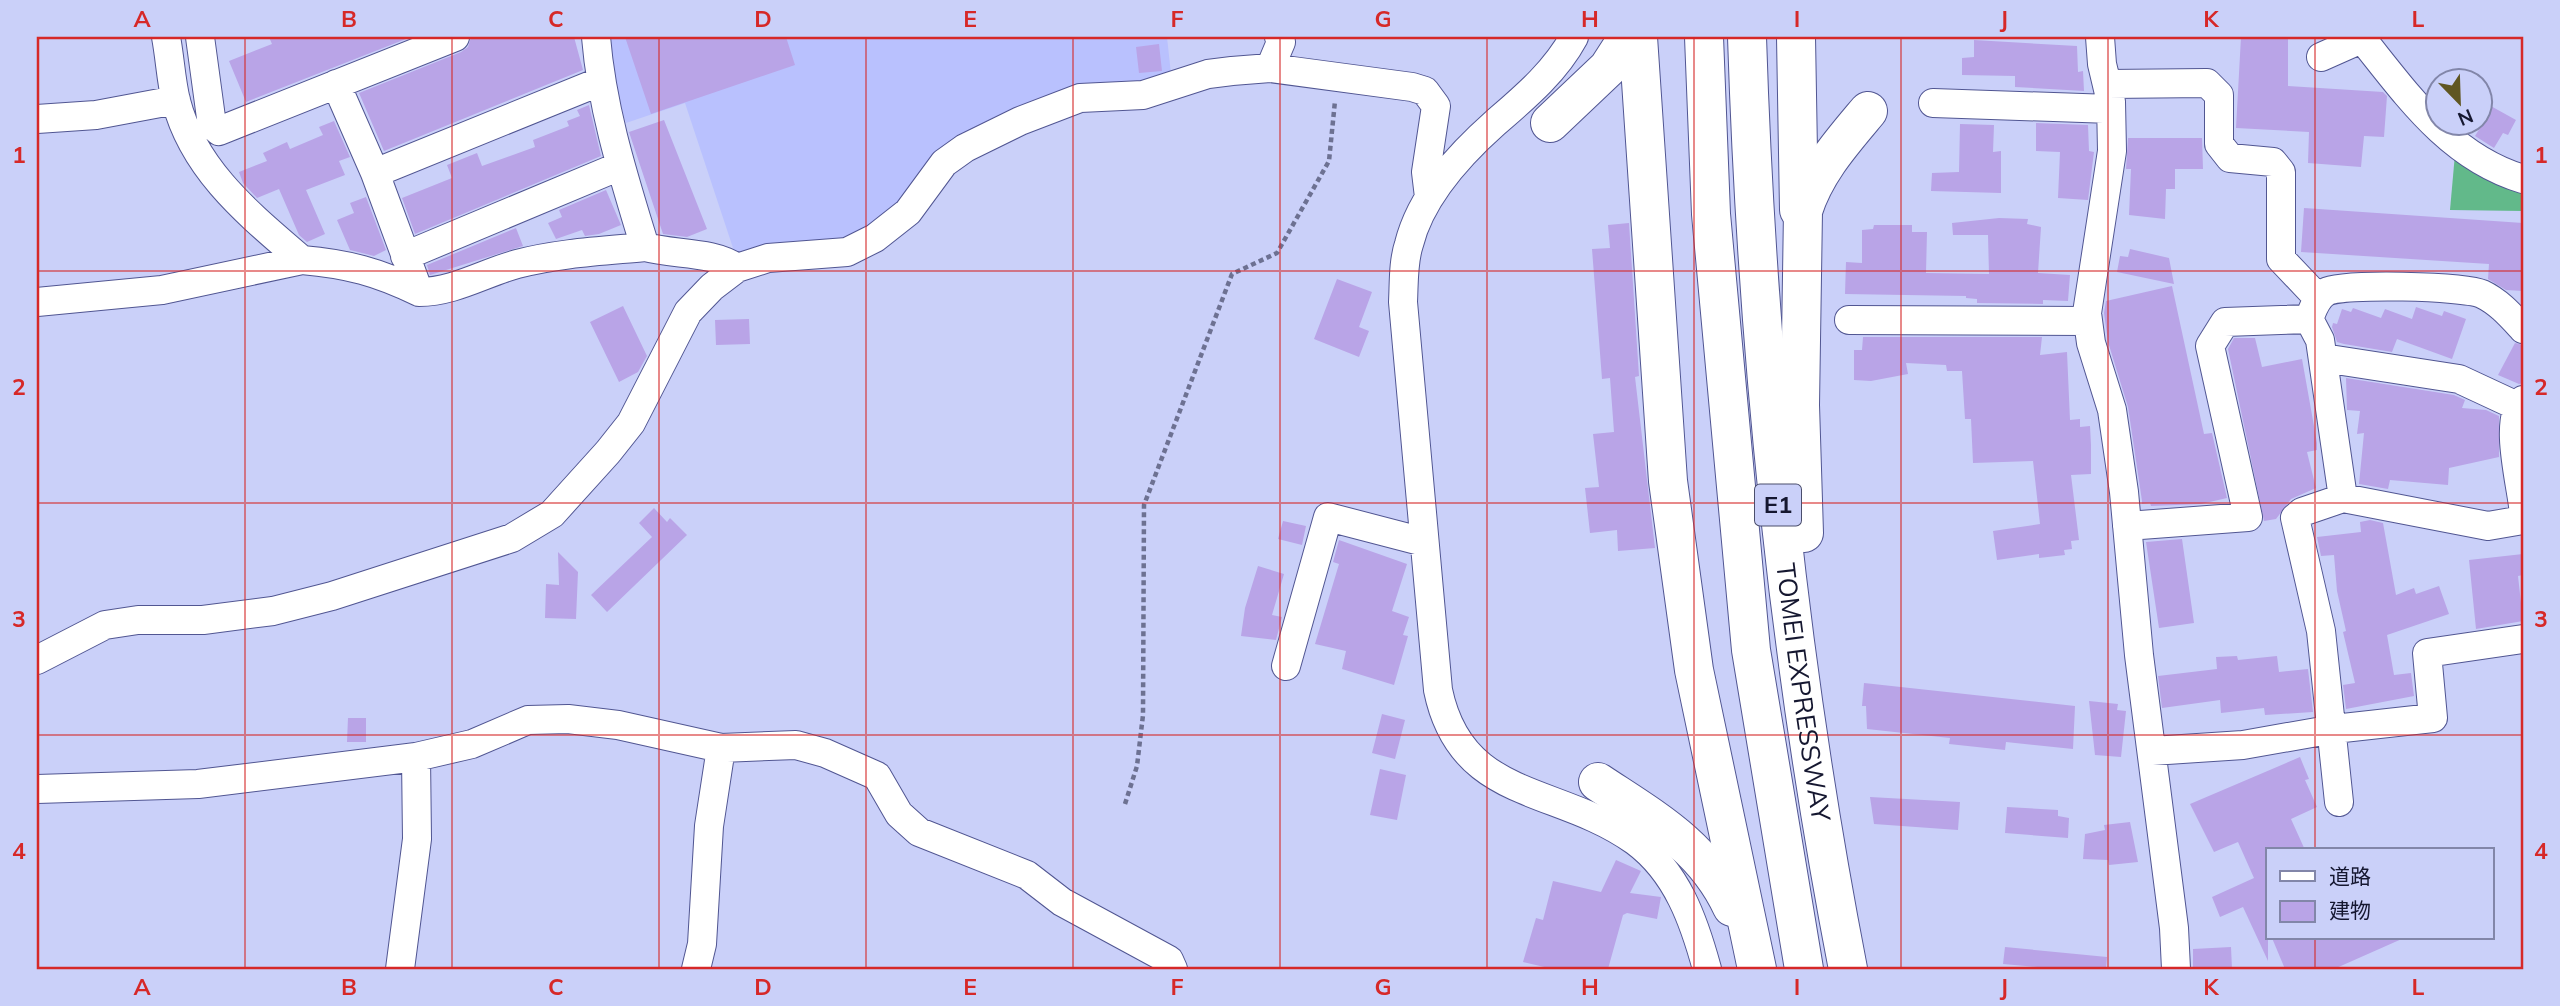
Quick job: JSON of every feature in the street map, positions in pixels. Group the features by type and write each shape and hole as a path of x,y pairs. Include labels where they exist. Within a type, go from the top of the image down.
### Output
{"highway":[{"path":"1550,123 1608,68 1628,37"},
{"path":"1637,37 1668,481 1694,670 1754,969"},
{"name":"TOMEI EXPRESSWAY","path":"1704,37 1711,214 1751,650 1804,969"},
{"name":"TOMEI EXPRESSWAY","path":"1747,37 1753,209 1770,433 1793,643 1824,843 1849,969"},
{"path":"1796,37 1800,405 1806,594 1815,762 1824,843"},
{"path":"1800,274 1803,211 1810,188 1868,111"},
{"path":"1598,782 1664,824 1692,847 1713,871 1738,918 1754,969"}],"street":[{"path":"166,37 176,100 194,148 212,175 239,206 302,260"},
{"path":"200,37 212,125 219,131 456,37"},
{"path":"596,37 599,82 620,166 646,247"},
{"path":"1269,68 1281,42 1279,37"},
{"path":"1574,37 1545,78 1468,149 1429,197 1409,243 1403,302 1438,690 1443,717 1451,734 1475,764 1490,775 1583,813 1636,842 1675,884 1707,969"},
{"path":"2100,37 2109,97 2112,151 2088,321 2091,343 2112,410 2174,928 2176,969"},
{"path":"2321,57 2365,38 2430,122 2469,153 2523,179"},
{"path":"37,660 105,625 138,620 203,620 273,611 332,596 512,538 552,514 586,479 631,422 688,312 712,287 737,268 768,258 847,252 875,238 908,212 944,163 965,148 1020,121 1080,98 1143,94 1208,74 1269,68 1412,87 1425,91 1436,106 1426,172 1429,197"},
{"path":"375,173 599,82"},
{"path":"1933,103 2109,97 2207,83 2218,95 2219,144 2230,158 2273,162 2281,172 2281,259 2313,309 2323,358 2343,498"},
{"path":"336,84 375,173 419,292"},
{"path":"37,119 96,115 176,100"},
{"path":"405,256 620,166"},
{"path":"37,302 162,290 302,260 341,264 380,273 419,292 439,292 514,265 556,254 646,247 673,254 725,259 737,268"},
{"path":"2127,526 2248,517 2210,346 2225,322 2313,309 2327,291 2352,287 2451,289 2480,293 2495,301 2523,330"},
{"path":"1849,320 2088,321"},
{"path":"2323,358 2459,379 2520,403 2513,427 2523,506"},
{"path":"2339,802 2334,729 2317,603 2295,528 2295,518 2311,508 2343,498 2488,527 2523,520"},
{"path":"1286,666 1328,517 1424,542"},
{"path":"2152,751 2243,745 2334,729 2432,718 2427,653 2523,639"},
{"path":"37,789 198,784 416,757 472,744 528,720 568,719 618,726 722,748 796,745 825,753 877,776 899,814 919,832 1027,875 1062,902 1169,960 1173,969"},
{"path":"696,969 702,944 709,826 722,748"},
{"path":"400,969 417,839 416,757"}],"path":[{"path":"1125,804 1137,766 1143,715 1144,505 1232,274 1277,253 1329,161 1338,79"}],"shaded area":[{"path":"611,37 1167,37 1171,74 1142,81 1082,84 1019,110 881,228 830,245 735,254 685,103 626,123 614,81"}],"green space":[{"path":"2455,154 2523,188 2523,211 2450,210"}],"building":[{"path":"269,37 411,37 246,102 229,61 272,44"},
{"path":"471,37 574,37 583,70 384,151 359,93 461,52 468,47"},
{"path":"625,37 786,37 795,65 651,114"},
{"path":"2241,37 2288,37 2288,86 2383,92 2387,96 2384,137 2364,136 2361,167 2308,163 2309,132 2236,128"},
{"path":"1974,40 2077,46 2078,72 2083,71 2084,91 2015,87 2015,76 1962,75 1962,58 1974,57"},
{"path":"1159,44 1162,71 1139,73 1136,47"},
{"path":"589,105 601,156 415,234 402,198 452,178 447,165 477,153 482,166 535,147 533,140 569,126 567,121 580,116 577,110"},
{"path":"2494,108 2516,120 2508,135 2503,133 2494,148 2475,136 2494,136"},
{"path":"664,120 707,229 687,237 663,234 629,132"},
{"path":"334,121 350,157 339,161 345,175 306,190 325,234 307,242 299,235 279,189 257,198 243,183 239,172 267,161 263,153 287,142 290,149 323,135 319,127"},
{"path":"2036,123 2088,125 2089,151 2094,152 2088,200 2058,198 2060,152 2036,151"},
{"path":"1960,124 1994,125 1993,152 2001,151 2001,193 1931,191 1932,173 1959,172"},
{"path":"2128,138 2202,138 2203,169 2175,169 2175,189 2166,189 2165,219 2129,215 2131,169 2126,169"},
{"path":"606,190 621,225 599,234 585,236 582,230 556,239 548,223 562,217 559,210"},
{"path":"366,197 386,250 374,256 350,250 337,220 354,213 350,203"},
{"path":"2304,208 2523,223 2523,291 2506,290 2488,279 2489,264 2301,252"},
{"path":"1999,218 2028,219 2027,224 2041,227 2038,273 2070,275 2068,301 2043,300 2043,304 1977,303 1977,299 1966,296 1845,294 1846,262 1862,263 1862,230 1873,229 1874,225 1912,225 1912,232 1927,232 1926,273 1989,274 1988,235 1953,235 1952,223"},
{"path":"1629,223 1639,376 1635,377 1655,548 1618,551 1617,530 1590,533 1585,488 1599,487 1593,434 1614,432 1610,378 1602,379 1592,249 1610,248 1608,225"},
{"path":"516,228 523,246 430,275 427,265"},
{"path":"2130,249 2169,258 2174,284 2117,272 2120,256 2128,257"},
{"path":"1337,279 1372,292 1359,327 1369,331 1359,357 1314,339"},
{"path":"2172,286 2204,434 2212,433 2227,498 2201,504 2151,506 2150,503 2142,504 2128,407 2108,342 2104,313 2106,301"},
{"path":"623,306 647,356 638,372 619,382 590,322"},
{"path":"2416,307 2442,316 2444,311 2466,319 2452,359 2397,339 2392,352 2337,342 2332,327 2333,323 2337,324 2342,309 2351,312 2353,308 2381,318 2385,309 2412,319"},
{"path":"749,319 750,344 716,345 715,320"},
{"path":"1863,337 2042,337 2040,355 2067,352 2070,420 2080,419 2080,427 2090,426 2091,445 2091,474 2071,475 2079,540 2071,541 2072,549 2064,550 2065,555 2039,558 2039,554 1997,560 1993,531 2040,524 2033,461 1973,463 1971,419 1965,419 1962,371 1947,371 1946,365 1906,363 1908,374 1871,381 1854,380 1854,350 1862,350"},
{"path":"2234,338 2255,338 2262,367 2302,359 2317,443 2317,450 2307,452 2316,488 2291,499 2276,519 2264,521 2228,349"},
{"path":"2515,343 2523,345 2523,383 2519,384 2498,375"},
{"path":"2346,378 2454,395 2465,400 2462,408 2486,410 2499,416 2499,457 2449,468 2448,485 2390,480 2388,489 2359,484 2364,433 2357,434 2360,411 2347,410"},
{"path":"654,508 667,522 670,518 687,535 607,612 591,595 652,537 639,523"},
{"path":"2370,520 2383,523 2396,595 2414,588 2416,594 2439,586 2449,614 2387,635 2394,675 2411,673 2414,696 2346,709 2343,685 2355,683 2343,632 2346,631 2337,591 2334,555 2321,556 2317,537 2361,532 2360,522"},
{"path":"1283,521 1306,526 1302,545 1278,539"},
{"path":"2182,539 2194,623 2159,628 2146,542"},
{"path":"1339,540 1407,564 1392,611 1409,617 1403,635 1408,636 1394,685 1342,669 1346,651 1315,644 1339,564 1333,562"},
{"path":"558,552 578,572 576,619 545,618 546,584 559,585"},
{"path":"2523,554 2523,575 2518,576 2523,621 2476,629 2469,560"},
{"path":"1258,566 1284,574 1272,615 1282,617 1276,640 1241,636 1245,608"},
{"path":"2237,656 2238,660 2277,656 2279,672 2308,669 2313,712 2265,715 2264,708 2221,713 2220,700 2162,708 2158,676 2217,669 2216,657"},
{"path":"1864,683 2075,706 2073,749 2006,742 2005,750 1949,744 1950,738 1867,729 1866,706 1862,706"},
{"path":"2089,701 2118,704 2117,710 2126,711 2121,757 2095,755"},
{"path":"1382,714 1405,720 1395,759 1372,753"},
{"path":"348,718 366,718 366,742 347,742"},
{"path":"2300,757 2309,779 2305,780 2317,807 2291,819 2304,848 2266,848 2268,961 2243,907 2220,917 2212,897 2254,878 2238,842 2214,852 2190,804"},
{"path":"1380,769 1406,775 1397,820 1370,815"},
{"path":"1870,797 1960,802 1958,830 1874,824"},
{"path":"2007,807 2058,810 2058,816 2069,818 2068,838 2005,833"},
{"path":"2130,822 2138,862 2109,865 2108,860 2083,859 2085,834 2105,830 2104,825"},
{"path":"1616,860 1641,871 1630,893 1661,897 1657,919 1627,913 1623,915 1608,969 1553,969 1523,962 1536,918 1543,920 1553,881 1601,892"},
{"path":"2273,940 2399,940 2334,969 2285,969"},
{"path":"2005,947 2107,957 2106,969 2059,969 2003,964"},
{"path":"2231,947 2232,969 2193,969 2193,949"}]}
